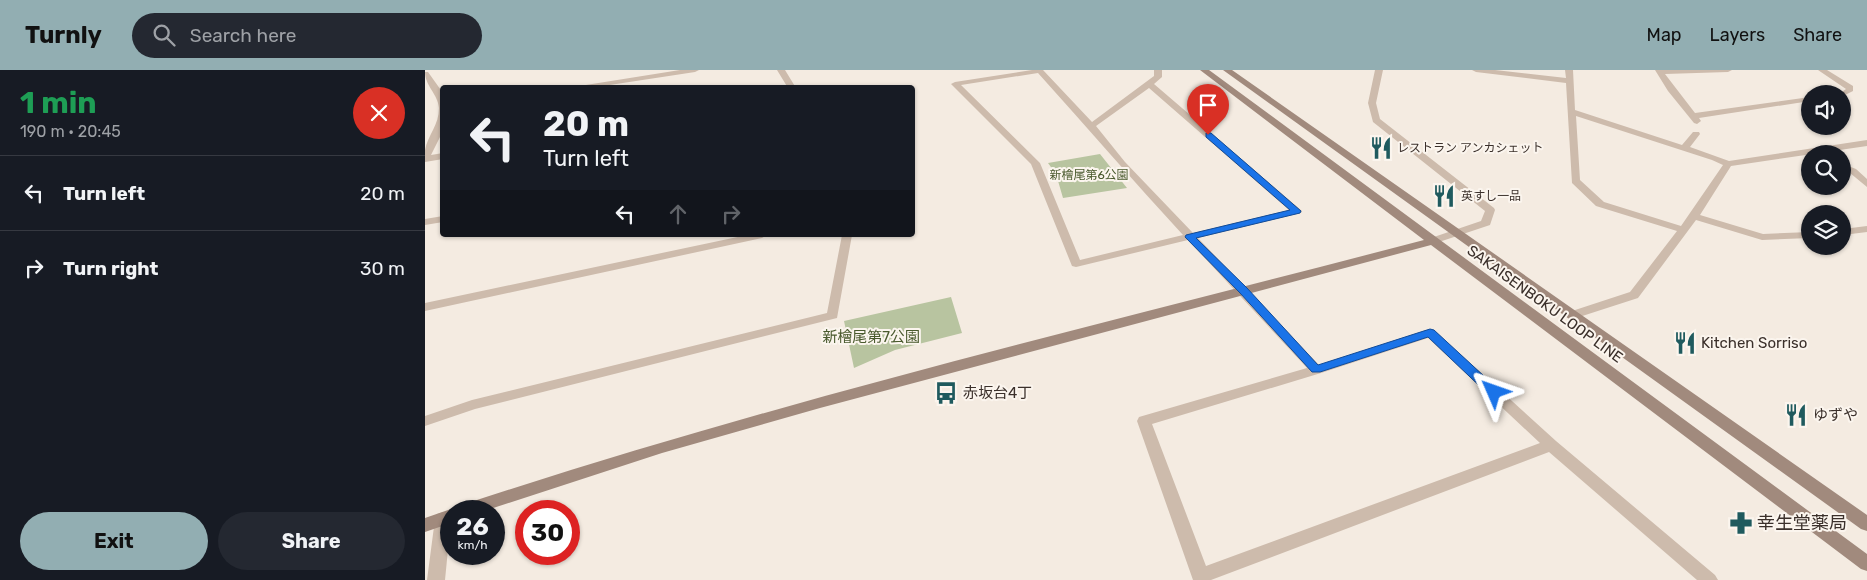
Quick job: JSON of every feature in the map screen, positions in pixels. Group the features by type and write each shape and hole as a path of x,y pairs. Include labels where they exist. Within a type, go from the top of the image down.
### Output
{"main road":[{"name":"SAKAISENBOKU LOOP LINE","path":"1204,70 1867,564"},
{"name":"SAKAISENBOKU LOOP LINE","path":"1227,70 1867,524"},
{"path":"499,500 668,446 820,403 1432,241"},
{"path":"425,525 440,520"}],"street":[{"path":"592,85 695,70"},
{"path":"781,70 790,85"},
{"path":"1091,126 1158,77 1158,70"},
{"path":"1379,70 1372,104 1376,120 1490,210 1486,223 1432,241"},
{"path":"1476,70 1570,82"},
{"path":"1569,70 1575,181 1601,204 1683,230"},
{"path":"1659,71 1728,70"},
{"path":"1822,70 1845,85"},
{"path":"1149,84 1297,211 1190,237 1076,264 1035,163 955,84 1039,71 1091,126 1122,164 1190,237 1243,290 1316,370"},
{"path":"1659,71 1699,123"},
{"path":"425,74 440,96"},
{"path":"1693,116 1801,100"},
{"path":"1572,112 1728,164 1801,155"},
{"path":"425,158 440,127"},
{"path":"1684,148 1697,134"},
{"path":"1851,146 1867,143"},
{"path":"425,158 440,156"},
{"path":"1573,315 1634,295 1683,230 1728,164"},
{"path":"1851,170 1867,184"},
{"path":"1693,216 1762,237 1801,235"},
{"path":"425,222 440,220"},
{"path":"1851,231 1867,229"},
{"path":"425,307 753,237"},
{"path":"425,420 472,405 833,315 847,237"},
{"path":"1551,445 1201,578 1144,421 1316,370 1430,332 1551,445 1709,580"},
{"path":"436,580 440,557"}],"green space":[{"name":"新檜尾第6公園","path":"1100,154 1127,188 1063,198 1056,174 1048,163"},
{"name":"新檜尾第7公園","path":"951,297 962,333 895,350 854,368 844,321"}],"place":[{"name":"レストラン アンカシェット","path":"1381,148"},
{"name":"英すし一品","path":"1444,196"},
{"name":"Kitchen Sorriso","path":"1685,343"},
{"name":"赤坂台4丁","path":"946,393"},
{"name":"ゆずや","path":"1796,415"},
{"name":"幸生堂薬局","path":"1741,523"}],"route":[{"path":"1208,135 1297,211 1190,237 1243,290 1316,370 1430,332 1494,392"}]}
